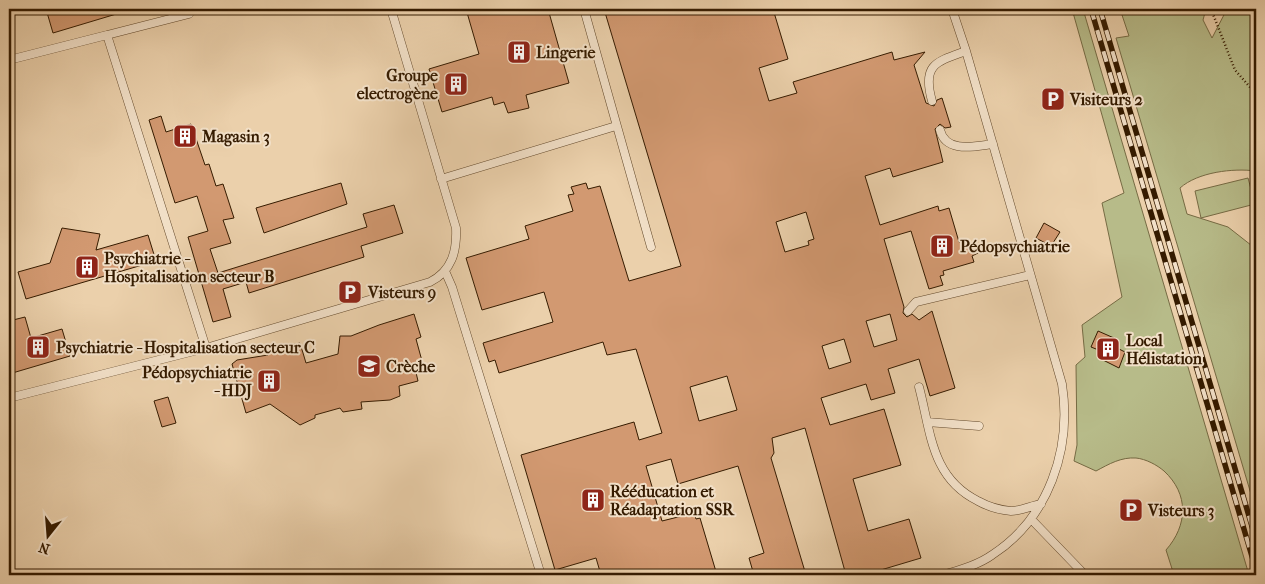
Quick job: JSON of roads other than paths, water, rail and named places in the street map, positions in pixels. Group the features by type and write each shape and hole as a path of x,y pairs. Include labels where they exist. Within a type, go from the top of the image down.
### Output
{"lane":[{"path":"9,398 206,348 430,282 445,271 457,247 456,228 391,9"},
{"path":"584,9 652,247"},
{"path":"943,575 967,568 992,556 1031,519 1041,504 1061,459 1066,428 1066,405 1062,384 966,51 952,9"},
{"path":"9,60 189,14"},
{"path":"107,35 206,348"},
{"path":"932,101 928,76 932,68 938,61 966,51"},
{"path":"441,179 616,126"},
{"path":"940,130 941,135 954,146 964,148 993,144"},
{"path":"445,271 452,287 540,575"},
{"path":"908,311 916,302 1030,275"},
{"path":"919,387 937,459 943,473 968,497 995,508 1011,511 1041,504"},
{"path":"927,422 979,426"},
{"path":"1031,519 1085,575"}],"railway":[{"path":"1091,9 1256,570"},
{"path":"1100,9 1256,540"}],"place":[{"name":"Lingerie","path":"519,52"},
{"name":"Groupe electrogène","path":"456,84"},
{"name":"Visiteurs 2","path":"1053,99"},
{"name":"Magasin 3","path":"185,136"},
{"name":"Pédopsychiatrie","path":"942,246"},
{"name":"Psychiatrie - Hospitalisation secteur B","path":"87,267"},
{"name":"Visteurs 9","path":"350,292"},
{"name":"Psychiatrie - Hospitalisation secteur C","path":"38,347"},
{"name":"Local Hélistation","path":"1108,349"},
{"name":"Crèche","path":"369,366"},
{"name":"Pédopsychiatrie - HDJ","path":"269,381"},
{"name":"Rééducation et Réadaptation SSR","path":"593,500"},
{"name":"Visteurs 3","path":"1131,510"}]}
